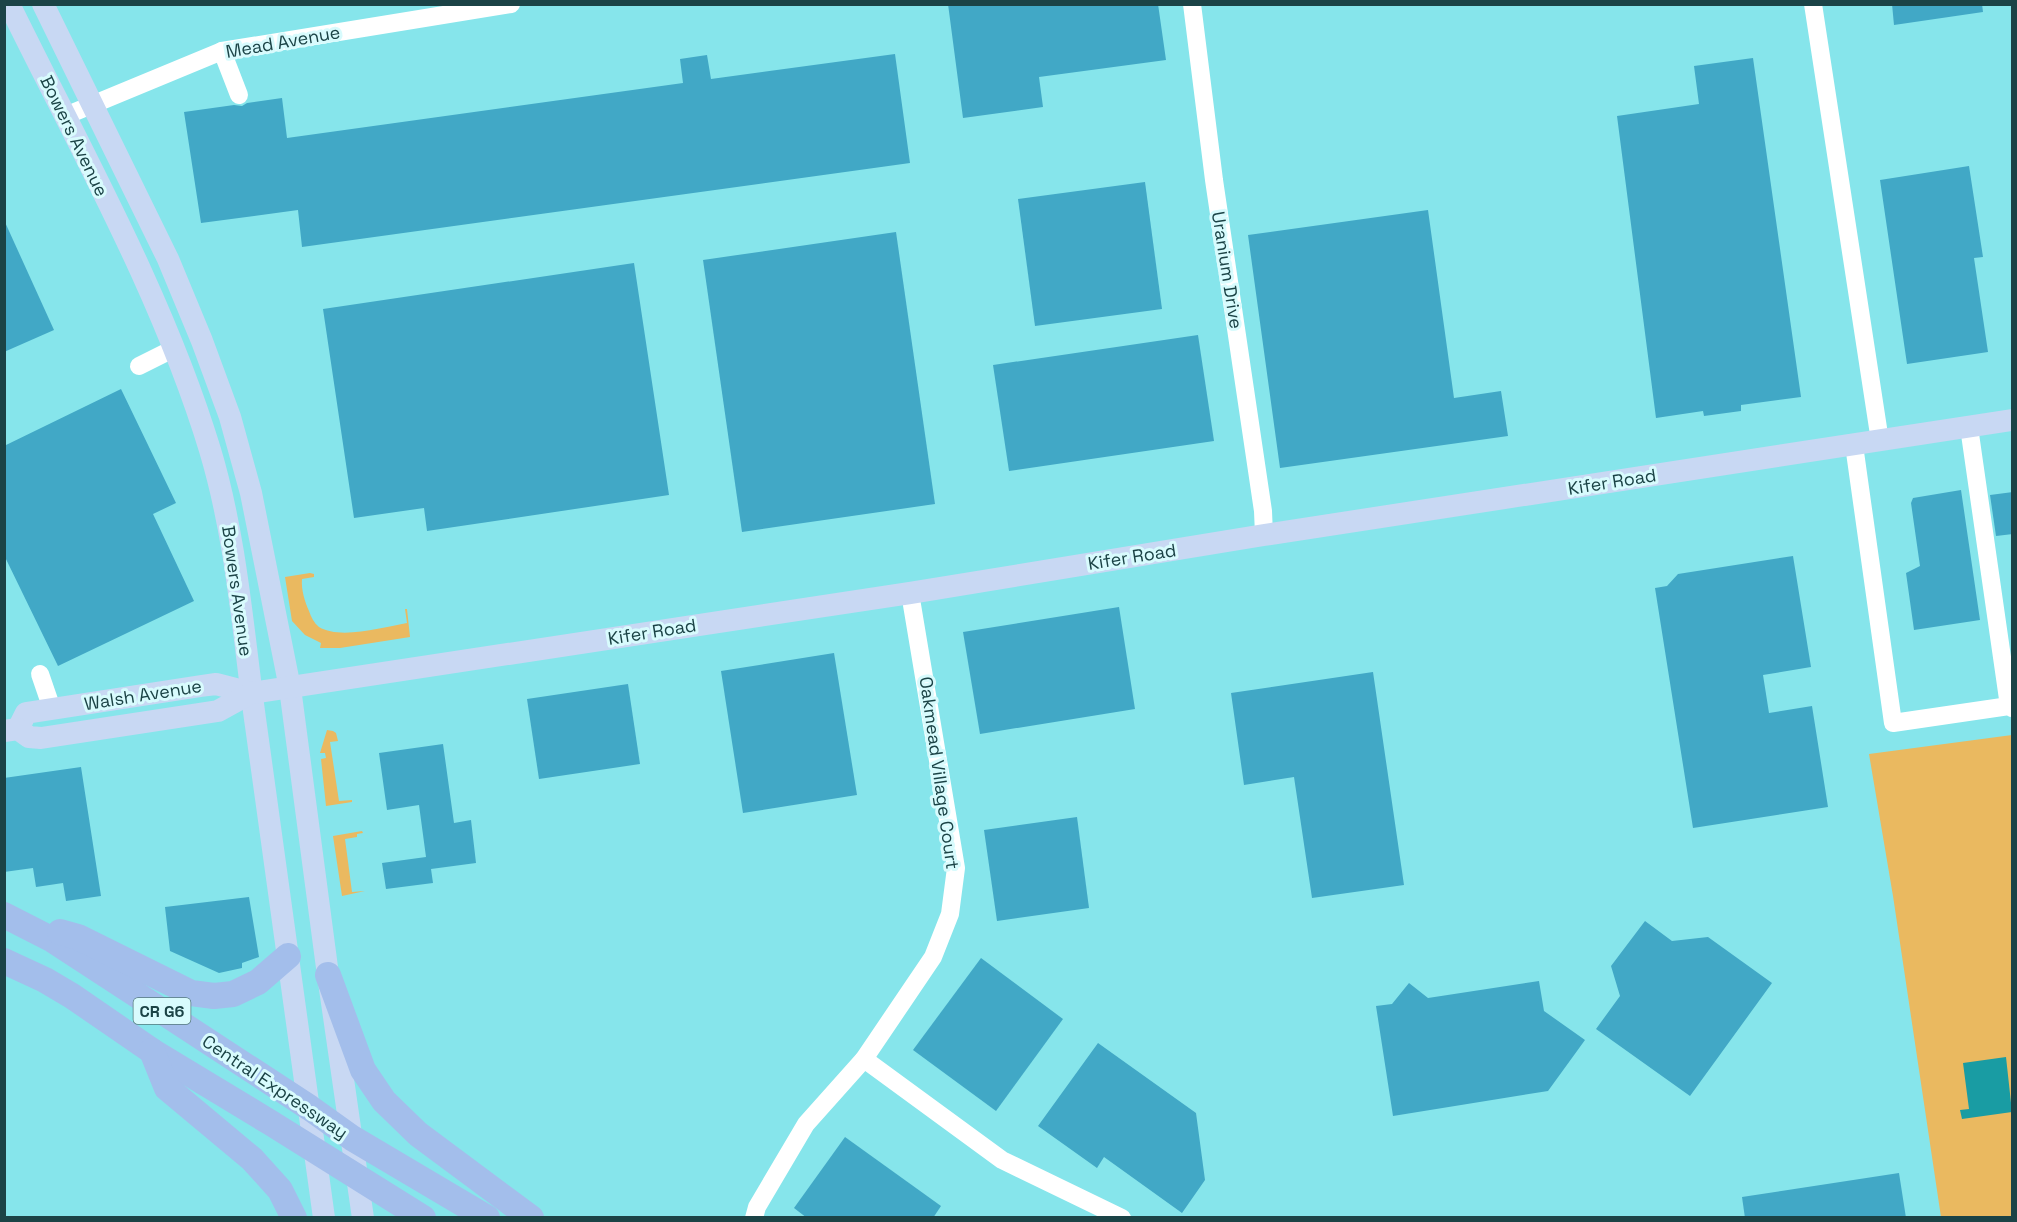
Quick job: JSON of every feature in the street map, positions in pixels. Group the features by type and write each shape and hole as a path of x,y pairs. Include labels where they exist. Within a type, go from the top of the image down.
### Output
{"highway":[{"path":"8,917 78,937 191,993 214,996 233,994 258,982 288,957"},
{"name":"Central Expressway","path":"8,917 53,940 310,1108 352,1138 487,1218"},
{"name":"Central Expressway","path":"4,961 45,980 72,996 152,1051 423,1218"},
{"path":"328,975 363,1070 384,1101 418,1134 531,1218"},
{"path":"152,1051 167,1088 252,1159 279,1190 294,1218"}],"main road":[{"name":"Bowers Avenue","path":"9,4 146,283 211,452 229,528 241,598 251,693 324,1218"},
{"name":"Bowers Avenue","path":"43,4 168,259 230,417 250,493 290,688 363,1218"},
{"name":"Kifer Road","path":"251,693 910,593 1264,535 2013,420"},
{"name":"Walsh Avenue","path":"216,684 251,693 218,711 34,738 11,730 26,713 216,684"}],"street":[{"name":"Mead Avenue","path":"65,116 222,51 510,4"},
{"name":"Uranium Drive","path":"1192,4 1214,180 1263,511 1264,535"},
{"path":"1813,4 1880,441"},
{"path":"222,51 239,95"},
{"path":"139,366 173,349"},
{"path":"1854,445 1893,723 2011,707 1969,427"},
{"name":"Oakmead Village Court","path":"754,1218 757,1207 806,1124 864,1059 933,957 950,914 956,868 910,593"},
{"path":"40,674 52,710"},
{"path":"864,1059 995,1156 1122,1218"}],"shaded area":[{"path":"314,574 314,577 302,579 303,592 314,622 319,627 328,631 350,633 407,623 405,609 407,609 410,637 340,648 320,648 321,643 305,635 292,621 285,577"},
{"path":"327,730 336,733 338,741 330,742 339,801 352,800 352,802 326,806 321,759 326,758 325,753 320,753"},
{"path":"2012,735 2012,1217 1941,1217 1893,896 1869,754"},
{"path":"362,831 363,833 357,834 357,837 345,839 352,892 365,891 342,896 333,836"}],"water":[{"path":"2006,1057 2012,1112 1962,1119 1960,1110 1969,1109 1963,1063"}],"building":[{"path":"948,4 1158,4 1166,60 1039,77 1043,107 963,118"},
{"path":"1892,4 1982,4 1983,12 1894,25"},
{"path":"895,54 910,163 302,247 298,210 201,223 184,112 234,105 242,106 247,103 282,98 287,138 683,83 680,59 707,55 711,79"},
{"path":"1753,58 1801,397 1741,405 1741,411 1704,416 1703,411 1656,418 1617,116 1699,104 1694,66"},
{"path":"1969,166 1983,257 1974,258 1988,352 1907,364 1880,180"},
{"path":"1145,182 1162,309 1035,326 1018,199"},
{"path":"1428,210 1454,398 1501,391 1508,436 1280,468 1248,235"},
{"path":"4,220 54,330 4,352"},
{"path":"896,232 935,504 742,532 703,260"},
{"path":"634,263 669,495 427,531 424,508 354,518 323,309"},
{"path":"1198,335 1214,441 1009,471 993,365"},
{"path":"121,389 176,503 153,514 194,601 58,666 4,555 4,446"},
{"path":"1961,490 1980,620 1914,630 1906,573 1920,566 1911,503 1913,498"},
{"path":"2013,492 2013,534 1996,536 1990,495"},
{"path":"1793,556 1811,667 1763,675 1769,713 1812,706 1828,807 1693,828 1655,588 1667,586 1678,574"},
{"path":"1119,607 1135,709 980,734 963,632"},
{"path":"834,653 857,795 743,813 721,671"},
{"path":"1373,672 1404,885 1312,898 1294,777 1244,785 1231,693"},
{"path":"628,684 640,764 539,779 527,699"},
{"path":"443,744 454,823 471,820 476,863 431,869 433,883 386,889 382,863 426,857 419,805 387,810 379,753"},
{"path":"81,767 101,896 66,901 63,883 36,887 33,868 4,872 4,778"},
{"path":"1077,817 1089,908 997,921 984,830"},
{"path":"249,897 259,957 242,963 242,968 219,973 170,951 165,907"},
{"path":"1645,921 1672,941 1708,937 1772,983 1690,1096 1596,1029 1620,996 1611,966"},
{"path":"981,958 1063,1019 996,1111 913,1050"},
{"path":"1539,981 1544,1011 1585,1040 1548,1091 1393,1116 1376,1006 1392,1004 1409,983 1428,998"},
{"path":"1098,1043 1196,1113 1205,1180 1182,1213 1104,1157 1097,1168 1038,1126"},
{"path":"845,1137 941,1206 933,1218 807,1218 794,1208"},
{"path":"1899,1173 1906,1218 1745,1218 1742,1197"}]}
